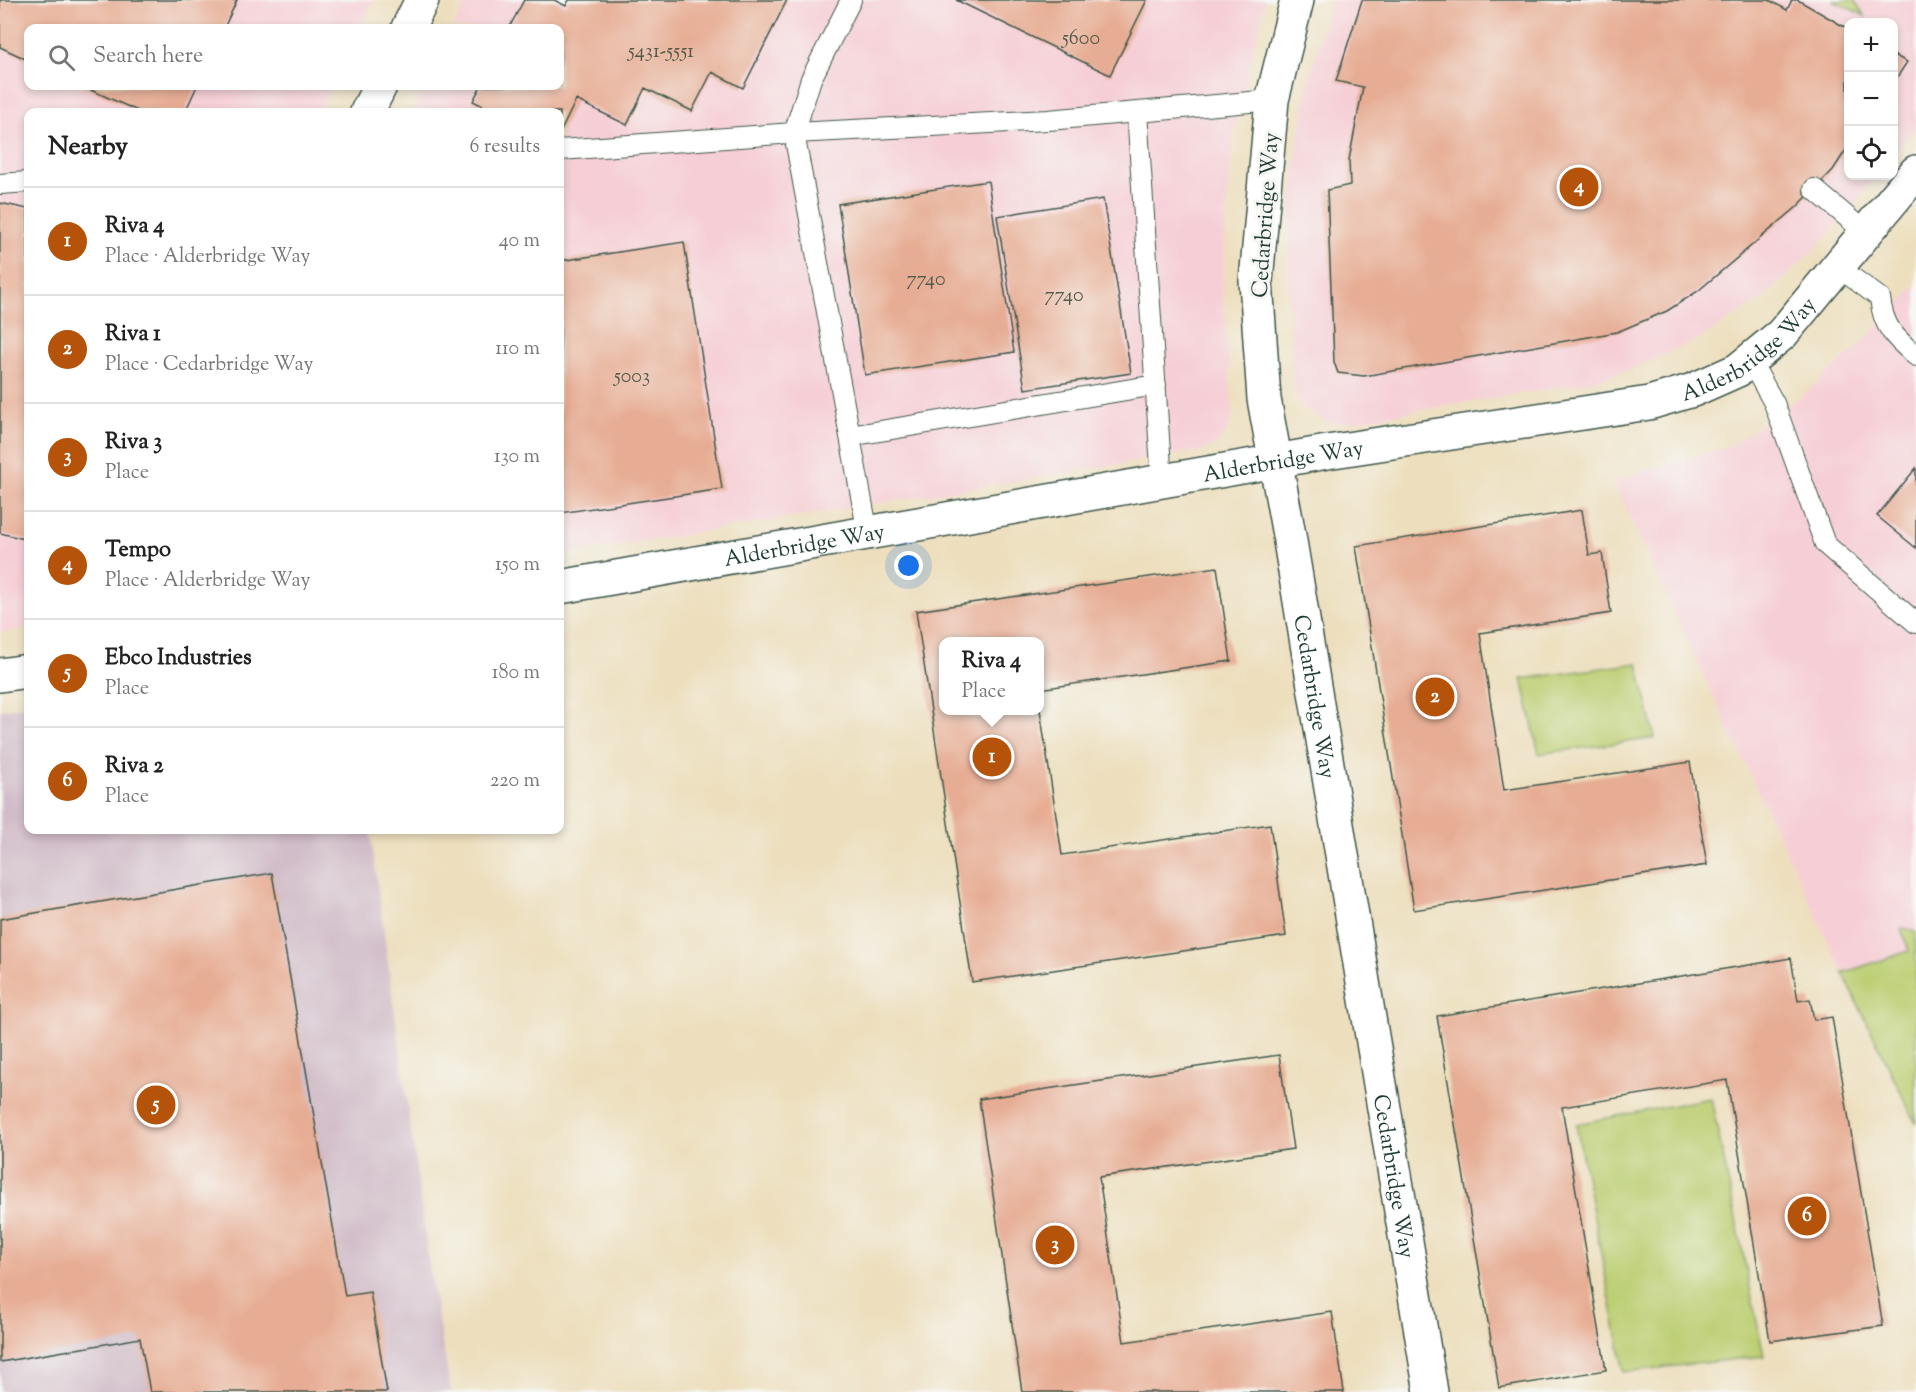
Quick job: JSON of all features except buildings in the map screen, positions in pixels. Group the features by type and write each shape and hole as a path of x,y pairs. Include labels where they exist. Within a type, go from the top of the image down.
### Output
{"street":[{"path":"410,24 422,0"},
{"name":"Cedarbridge Way","path":"1297,0 1272,100 1256,281 1264,399 1431,1392"},
{"path":"369,108 378,90"},
{"name":"Alderbridge Way","path":"564,586 1276,461 1649,404 1694,390 1738,370 1782,334 1916,172"},
{"path":"0,675 24,672"}],"lane":[{"path":"851,0 811,79 794,133 868,534"},
{"path":"564,150 794,133 1048,120 1272,100"},
{"path":"1137,112 1162,482"},
{"path":"0,184 24,182"},
{"path":"1814,189 1866,233"},
{"path":"1838,267 1880,298 1882,317 1897,340 1916,357"},
{"path":"1750,360 1774,403 1825,544 1916,623"},
{"path":"850,436 1156,385"}],"shaded area":[{"path":"0,0 374,0 362,24 24,24 24,90 330,90 320,108 24,108 24,629 0,633"},
{"path":"467,0 1265,0 1234,132 1227,197 1223,300 1233,413 1227,432 1215,445 1205,450 564,554 564,108 414,108 423,90 564,90 564,24 455,24"},
{"path":"1331,0 1916,0 1916,127 1898,150 1898,18 1844,18 1844,180 1873,180 1822,242 1763,298 1700,339 1632,369 1585,383 1343,423 1326,421 1304,408 1298,399 1294,382 1288,280 1294,171 1308,83"},
{"path":"1916,285 1916,948 1843,973 1613,481 1730,446 1803,395 1858,347"},
{"path":"24,706 24,834 371,834 432,1286 451,1392 0,1392 0,710"}],"green space":[{"path":"1832,0 1854,0 1865,16"},
{"path":"1638,663 1655,738 1539,754 1522,679"},
{"path":"1901,929 1916,932 1916,1124 1843,973 1909,951"},
{"path":"1711,1098 1764,1356 1624,1372 1576,1124"}],"place":[{"name":"Tempo","path":"1579,187"},
{"name":"Riva 1","path":"1435,697"},
{"name":"Riva 4","path":"992,757"},
{"name":"Ebco Industries","path":"156,1105"},
{"name":"Riva 2","path":"1807,1216"},
{"name":"Riva 3","path":"1055,1245"}]}
